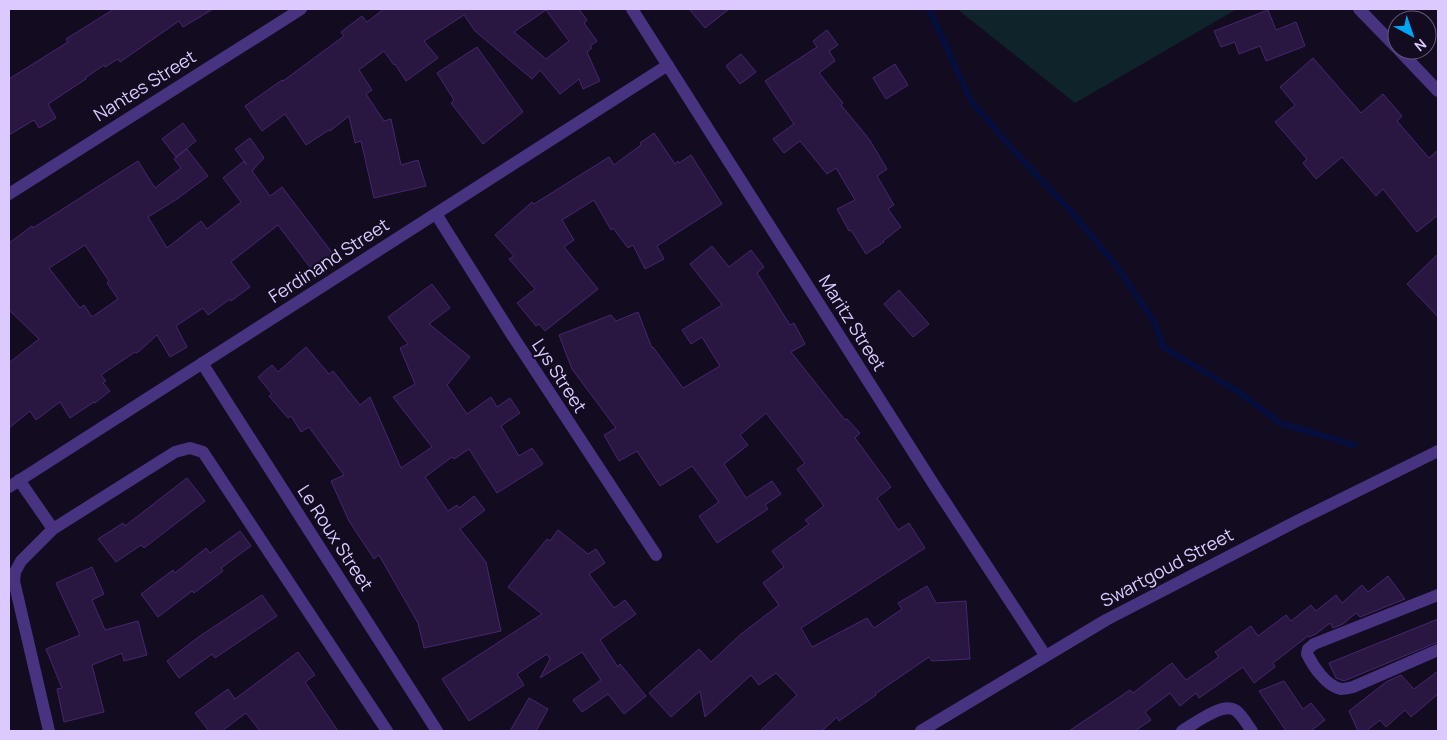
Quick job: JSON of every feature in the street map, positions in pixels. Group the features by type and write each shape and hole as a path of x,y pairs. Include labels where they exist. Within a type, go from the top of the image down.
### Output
{"street":[{"name":"Nantes Street","path":"9,194 301,9"},
{"name":"Maritz Street","path":"632,9 1045,655"},
{"path":"1359,9 1387,38"},
{"path":"1408,60 1438,91"},
{"name":"Ferdinand Street","path":"14,483 668,65"},
{"name":"Lys Street","path":"436,214 512,335 656,555"},
{"name":"Le Roux Street","path":"202,363 437,731"},
{"path":"49,731 14,581 15,572 20,561 53,529 176,452 190,448 203,452 386,731"},
{"name":"Swartgoud Street","path":"921,731 1045,655 1165,588 1438,451"},
{"path":"14,483 53,529"},
{"path":"1438,595 1314,644 1308,649 1307,654 1323,677 1334,686 1342,689 1353,687 1438,650"},
{"path":"1182,731 1220,709 1228,707 1237,710 1252,731"}],"shaded area":[{"path":"957,9 1237,9 1075,103"}],"building":[{"path":"114,9 213,9 183,27 179,21 120,62 118,59 105,67 104,65 85,78 48,104 56,118 39,128 34,120 9,135 9,79 68,42 66,39"},
{"path":"384,9 579,9 587,20 584,23 597,41 590,46 592,48 587,52 600,81 583,89 579,79 560,94 540,70 532,79 475,31 464,15 424,41 438,58 406,81 384,51 359,70 372,90 366,94 384,121 391,119 401,165 418,160 426,186 374,198 361,141 355,143 349,116 330,131 306,145 285,114 262,131 245,106 283,81 344,36 341,32 362,16 367,22","holes":["546,10 569,41 546,59 514,32"]},
{"path":"689,9 729,9 705,28"},
{"path":"1268,10 1276,30 1296,22 1305,46 1266,61 1260,46 1239,54 1235,42 1221,47 1214,31"},
{"path":"827,30 838,45 829,51 835,61 819,73 843,103 841,105 869,139 887,169 877,176 894,205 888,209 901,227 866,254 851,230 849,231 837,209 855,200 836,168 827,174 800,141 784,153 773,139 794,124 765,81 817,47 813,41"},
{"path":"477,47 523,112 483,144 451,103 454,100 437,73"},
{"path":"741,54 756,72 740,84 726,66"},
{"path":"1313,58 1361,113 1383,94 1402,116 1397,121 1429,158 1438,150 1438,215 1417,232 1383,189 1376,196 1342,157 1316,179 1303,163 1307,159 1275,122 1295,105 1280,87"},
{"path":"895,64 908,85 886,99 873,78"},
{"path":"183,123 196,141 176,157 162,139"},
{"path":"654,133 675,164 691,155 722,204 657,246 664,259 645,269 633,245 628,248 613,228 611,230 594,200 562,220 574,240 564,247 598,289 545,331 539,324 536,326 517,303 535,289 509,259 514,256 495,235 532,202 534,204 609,157 614,165"},
{"path":"250,138 264,158 252,171 270,196 282,187 333,254 312,270 278,225 231,262 250,287 208,315 203,308 176,326 187,347 170,357 157,335 137,353 135,352 101,375 106,381 103,383 110,391 95,403 70,418 60,402 36,420 30,411 9,428 9,363 39,339 9,310 9,243 32,226 33,228 138,161 155,188 181,168 174,159 187,149 208,176 148,217 167,248 201,221 207,229 241,202 223,178 244,161 235,149","holes":["85,245 109,281 107,283 118,299 92,317 84,305 80,308 49,268"]},
{"path":"712,246 729,267 751,250 764,267 757,273 790,325 794,323 805,344 791,352 845,420 847,419 860,433 855,438 891,487 877,498 898,530 909,523 925,548 801,628 812,647 867,618 874,628 902,609 898,603 927,586 936,603 966,601 970,659 932,661 929,657 839,721 837,717 822,731 760,731 797,695 776,673 759,685 751,675 705,717 700,691 671,717 649,693 699,649 711,662 741,634 779,605 763,583 784,567 772,551 809,524 805,520 824,506 797,469 805,463 766,413 740,435 748,445 724,464 746,498 772,481 781,494 765,505 768,509 717,543 699,516 719,502 692,466 660,486 637,451 619,461 604,435 616,428 572,369 559,335 611,315 616,321 638,312 652,348 683,388 720,366 702,337 691,344 682,330 722,305 690,264"},
{"path":"1438,254 1438,317 1407,284"},
{"path":"432,284 450,308 429,324 470,357 447,385 467,414 491,397 497,407 510,398 520,413 501,426 519,456 532,448 543,464 497,493 469,449 454,459 452,457 425,477 448,511 457,505 459,508 474,496 485,510 460,529 486,562 501,631 424,648 418,623 379,555 374,559 349,521 331,481 344,475 309,427 301,432 291,416 288,418 269,396 272,394 258,377 272,365 278,372 306,347 329,374 333,371 360,405 370,397 401,468 432,447 393,397 415,384 400,348 408,344 388,317"},
{"path":"899,290 929,324 913,337 884,304"},
{"path":"187,478 205,501 144,548 141,545 116,562 98,539 123,523 125,526"},
{"path":"558,530 588,554 596,549 605,563 589,574 614,608 625,600 636,614 600,640 618,667 620,664 646,696 624,714 608,694 582,712 573,700 601,680 582,652 540,678 550,659 547,654 517,674 524,685 469,721 442,679 542,614 508,587 547,539 550,541"},
{"path":"240,531 251,546 221,568 223,571 194,593 192,591 158,617 141,594 173,570 175,573 206,548 210,553"},
{"path":"92,567 104,594 92,600 105,630 138,621 147,655 124,661 122,653 92,665 104,712 64,722 57,689 62,688 46,649 80,635 56,583"},
{"path":"1388,576 1405,599 1360,617 1356,613 1343,624 1333,628 1330,623 1316,634 1308,636 1273,663 1275,667 1254,683 1243,667 1199,698 1196,693 1180,706 1170,693 1145,712 1151,720 1135,731 1069,731 1130,690 1133,693 1172,663 1186,680 1219,657 1215,652 1251,626 1258,636 1286,615 1291,621 1311,605 1316,611 1336,595 1342,603 1362,585 1368,592"},
{"path":"262,595 277,616 215,658 212,654 179,678 167,661 200,636"},
{"path":"1438,619 1438,642 1344,681 1336,678 1329,663"},
{"path":"298,652 315,675 305,682 338,731 260,731 246,713 222,731 209,731 195,713 228,689 235,699"},
{"path":"1438,671 1438,694 1411,717 1405,710 1386,727 1380,720 1366,731 1358,731 1349,711 1386,682 1401,675 1414,689"},
{"path":"1284,681 1303,709 1311,703 1325,720 1311,731 1286,731 1259,691"},
{"path":"529,698 548,709 536,731 510,731"}],"waterway":[{"path":"929,9 971,101 1015,152 1069,209 1115,264 1155,323 1163,347 1239,392 1280,423 1354,445"}]}
